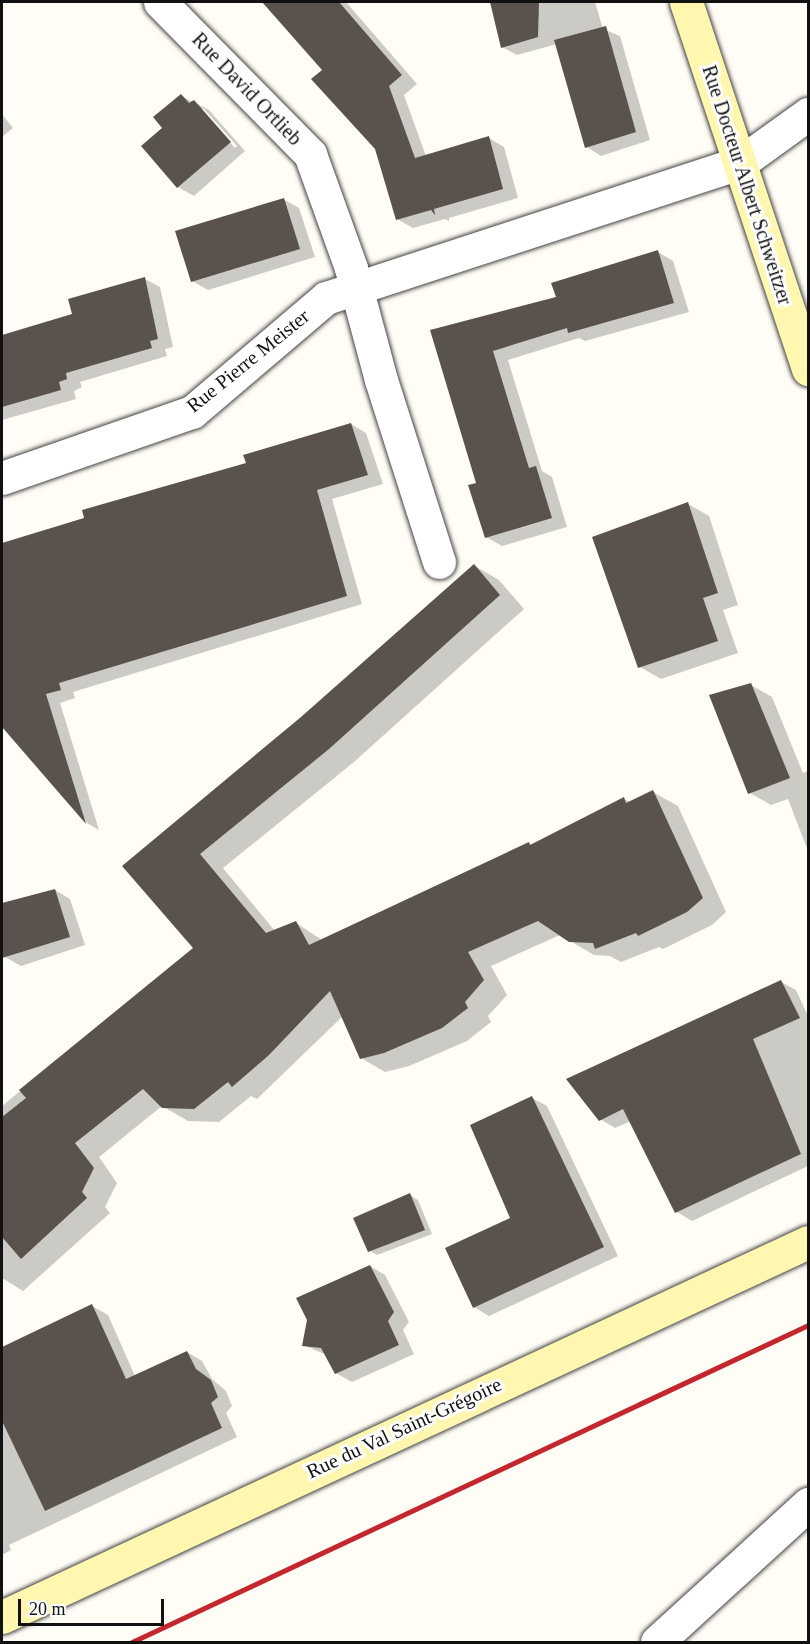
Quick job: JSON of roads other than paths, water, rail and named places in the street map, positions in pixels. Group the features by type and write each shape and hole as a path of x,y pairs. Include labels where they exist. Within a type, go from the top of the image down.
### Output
{"street":[{"name":"Rue David Ortlieb","path":"160,2 310,154 357,288"},
{"name":"Rue Docteur Albert Schweitzer","path":"686,2 808,369"},
{"name":"Rue Pierre Meister","path":"2,478 192,412 326,298 740,163 808,114"},
{"path":"357,288 439,562"},
{"name":"Rue du Val Saint-Grégoire","path":"2,1617 808,1242"},
{"path":"657,1642 808,1504"}],"railway":[{"path":"132,1642 808,1325"}]}
